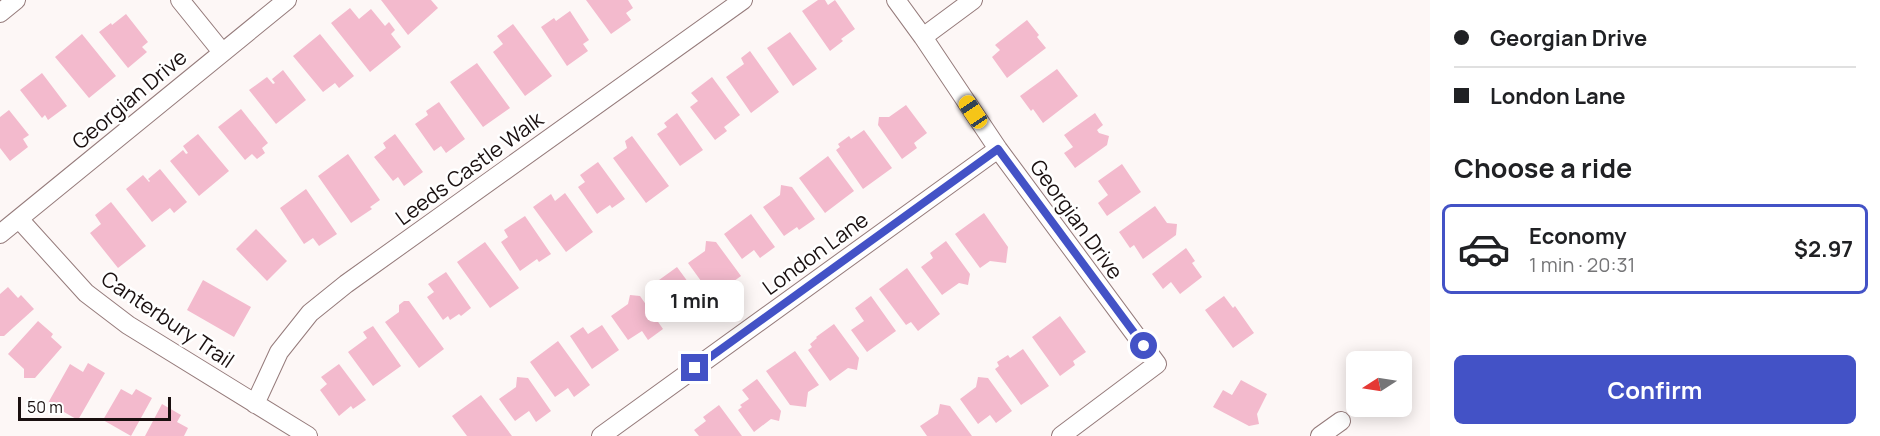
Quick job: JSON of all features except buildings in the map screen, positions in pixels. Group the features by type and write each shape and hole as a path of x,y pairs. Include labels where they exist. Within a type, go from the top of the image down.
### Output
{"street":[{"path":"0,13 16,0"},
{"path":"180,0 222,52"},
{"name":"Georgian Drive","path":"0,234 287,0"},
{"name":"Leeds Castle Walk","path":"255,404 279,352 310,314 328,298 742,0"},
{"name":"Georgian Drive","path":"896,0 998,149 1157,364 1061,436"},
{"path":"923,37 973,0"},
{"name":"London Lane","path":"601,436 998,149"},
{"name":"Canterbury Trail","path":"19,219 86,293 128,326 308,436"},
{"path":"1320,436 1341,421"}],"route":[{"path":"695,368 998,149 1144,346"}]}
